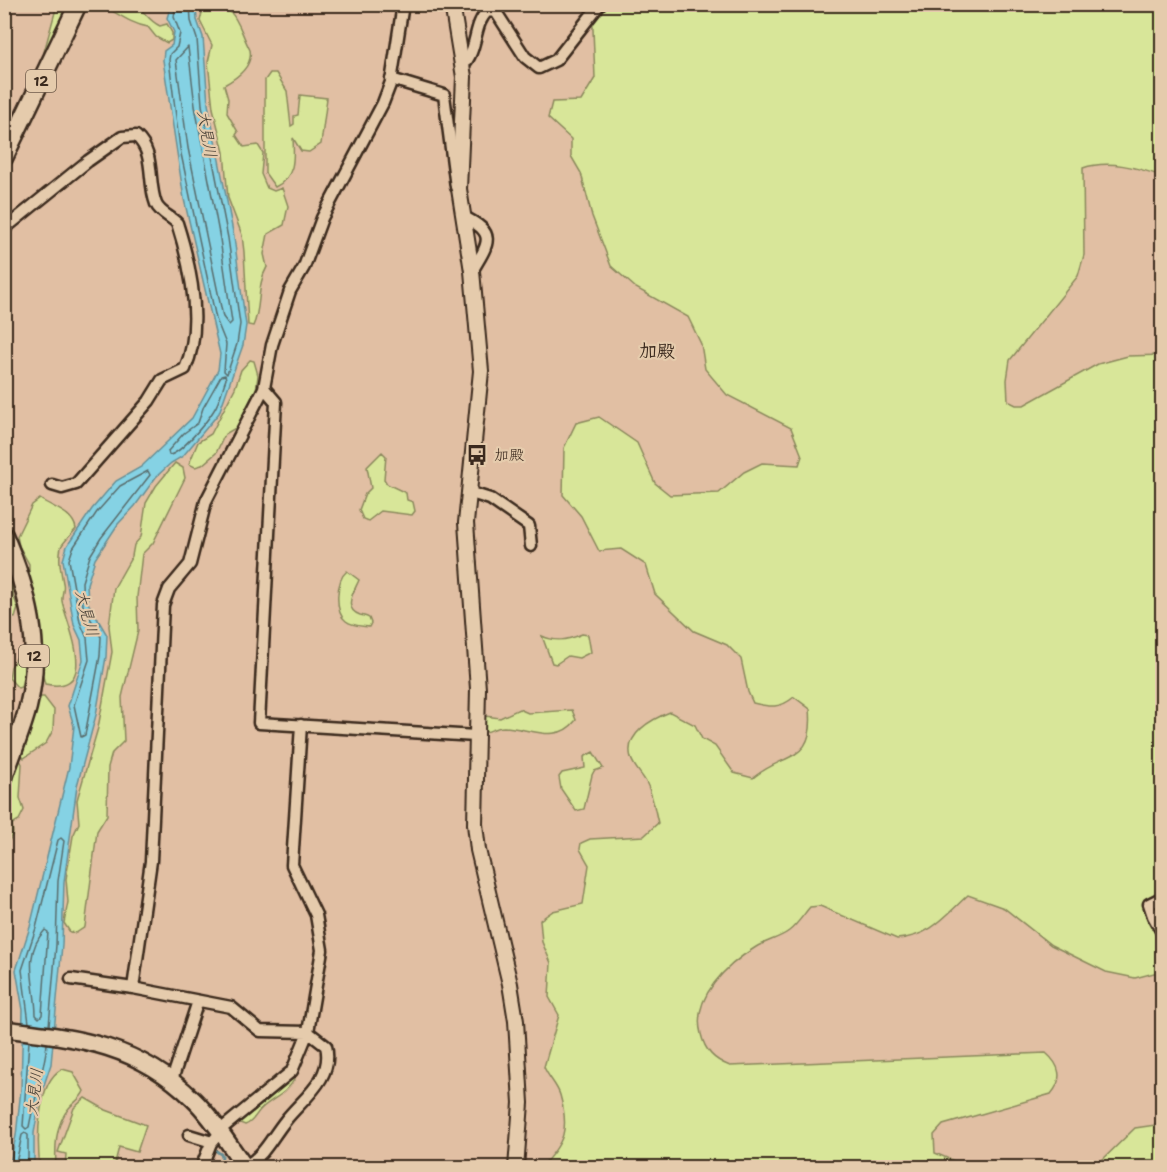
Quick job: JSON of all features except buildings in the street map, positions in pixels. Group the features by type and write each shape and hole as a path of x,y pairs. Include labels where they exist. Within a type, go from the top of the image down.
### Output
{"main road":[{"name":"12","path":"4,158 78,4"},
{"name":"12","path":"4,535 31,610 34,636 33,671 28,706 6,767"},
{"path":"4,1029 90,1041 131,1055 172,1080 194,1100 217,1136 246,1167"}],"street":[{"path":"133,988 151,861 163,605 169,589 190,564 206,501 264,388 272,345 290,291 304,267 316,230 383,103 391,79 403,4"},
{"path":"452,4 463,65 459,193"},
{"path":"463,65 469,58 486,12 496,12 525,57 539,68 556,60 600,4"},
{"path":"391,79 444,95 452,172 464,217 472,271 481,371 466,523 477,665 474,794 478,850 508,973 516,1021 521,1103 516,1167"},
{"path":"4,229 106,148 122,137 136,136 148,153 156,204 162,212 177,223 188,265 194,343 185,369 162,380 149,401 76,484 62,488 52,485"},
{"path":"464,217 483,228 488,236 486,247 472,271"},
{"path":"264,388 276,402 259,723 476,736"},
{"path":"468,492 494,501 529,526 531,546"},
{"path":"201,1167 217,1136 292,1071 308,1032 322,950 316,915 292,865 301,725"},
{"path":"1162,903 1159,899 1149,904 1162,932"},
{"path":"71,979 133,988 231,1007 260,1031 308,1032 320,1040 327,1052 320,1081 315,1090 286,1120 262,1155 246,1167"},
{"path":"172,1080 198,1001"},
{"path":"189,1135 217,1136"}],"green space":[{"path":"204,4 224,7 230,11 250,50 247,66 239,75 224,85 228,99 227,113 244,147 258,145 263,153 261,174 267,188 274,191 282,188 288,206 284,225 268,234 264,254 267,267 261,282 253,326 248,325 242,235 228,198 224,152 213,108 208,62 212,45 200,21"},
{"path":"57,5 72,5 44,52"},
{"path":"101,5 136,5 156,24 160,26 167,24 172,33 172,40 167,43 156,37 148,27 130,21"},
{"path":"592,5 1162,5 1162,176 1113,164 1083,168 1084,255 1078,276 1010,360 1007,380 1008,401 1016,405 1024,405 1098,364 1128,356 1162,355 1162,971 1135,978 1106,972 1051,945 1004,908 968,895 928,930 897,939 820,906 810,907 789,931 756,947 734,963 714,983 701,1007 699,1020 705,1045 715,1058 730,1066 1046,1053 1055,1062 1059,1072 1058,1083 1051,1094 943,1125 934,1135 935,1153 968,1167 541,1167 560,1143 564,1118 559,1091 544,1067 559,1015 549,997 551,963 542,942 540,920 553,911 583,904 589,865 580,849 581,843 590,839 644,836 658,823 648,786 631,758 630,749 636,735 648,723 670,712 695,725 702,739 715,746 734,773 753,778 803,748 808,739 810,727 810,709 794,697 784,704 775,706 753,703 748,692 741,659 727,645 694,631 655,594 646,565 621,549 599,551 581,516 563,495 564,448 576,423 599,417 637,443 655,483 670,495 719,493 744,472 762,463 799,465 802,456 791,428 727,395 705,369 701,344 688,317 636,288 611,266 592,216 581,173 571,156 571,139 548,118 552,102 581,101 595,78"},
{"path":"270,73 276,73 287,91 291,126 294,124 294,116 298,115 300,95 327,98 321,144 309,152 301,151 293,138 293,160 290,172 282,183 275,187 265,173 265,80"},
{"path":"250,360 254,361 258,375 256,391 239,426 225,434 216,453 202,465 195,467 189,464 198,442 211,434 235,388 241,370"},
{"path":"382,452 386,456 384,479 387,484 406,493 407,500 413,502 415,511 412,515 381,511 368,521 363,519 359,510 365,494 371,488 367,467"},
{"path":"175,463 183,468 185,478 153,543 142,554 137,597 138,631 122,697 124,741 112,753 108,767 107,815 97,831 85,927 76,933 70,932 64,923 68,902 66,879 73,836 79,823 77,800 98,728 112,652 109,626 114,588 132,556 134,545 141,537 146,503 156,486"},
{"path":"40,499 67,514 76,529 62,545 60,552 62,601 76,656 76,669 72,679 62,685 45,684 42,673 39,612 29,576 29,564 19,546 17,536 32,505"},
{"path":"5,556 6,568 15,585 13,595 18,608 15,618 5,616"},
{"path":"347,571 359,580 350,604 355,612 369,618 371,623 369,627 348,623 342,617 338,596 343,575"},
{"path":"582,634 588,635 591,652 579,658 568,656 556,664 552,663 542,636 561,640"},
{"path":"19,653 22,653 26,663 21,687 18,688 9,678 11,667"},
{"path":"44,697 54,710 53,730 46,743 24,758 21,755 36,699"},
{"path":"4,705 14,729 4,758"},
{"path":"519,709 528,713 572,710 576,720 569,728 552,733 504,727 486,732 481,729 480,722 485,716 500,718"},
{"path":"593,752 603,768 594,771 584,809 576,811 561,789 559,777 562,773 585,768 584,757"},
{"path":"19,758 22,764 20,798 24,810 19,820 12,824 13,833 6,846 8,858 5,863 4,800"},
{"path":"62,1069 73,1072 84,1091 64,1114 58,1129 56,1167 40,1167 39,1129 43,1099 53,1076"},
{"path":"289,1077 293,1077 294,1080 287,1089 262,1108 250,1122 245,1125 240,1123 239,1120"},
{"path":"85,1098 106,1110 146,1125 137,1152 119,1147 114,1167 65,1167 66,1154 58,1152 74,1108"},
{"path":"1162,1124 1162,1167 1095,1167 1135,1128"}],"water":[{"name":"大見川","path":"171,5 196,5 197,20 203,37 208,104 234,237 246,325 243,345 219,413 183,456 171,463 156,477 135,506 118,524 95,559 87,584 88,603 107,635 106,657 96,715 77,786 64,882 62,945 51,1064 41,1094 34,1133 34,1167 9,1168 16,1136 21,1089 23,1010 16,970 30,927 69,767 74,726 68,706 83,660 81,640 74,625 63,560 67,546 92,509 116,481 141,467 192,418 218,370 220,354 184,199 163,60 164,51 172,45 174,32 167,18"}],"waterway":[{"path":"215,1150 222,1155 221,1168"}],"place":[{"name":"加殿","path":"477,455"}],"district":[{"name":"加殿","path":"657,351"}]}
